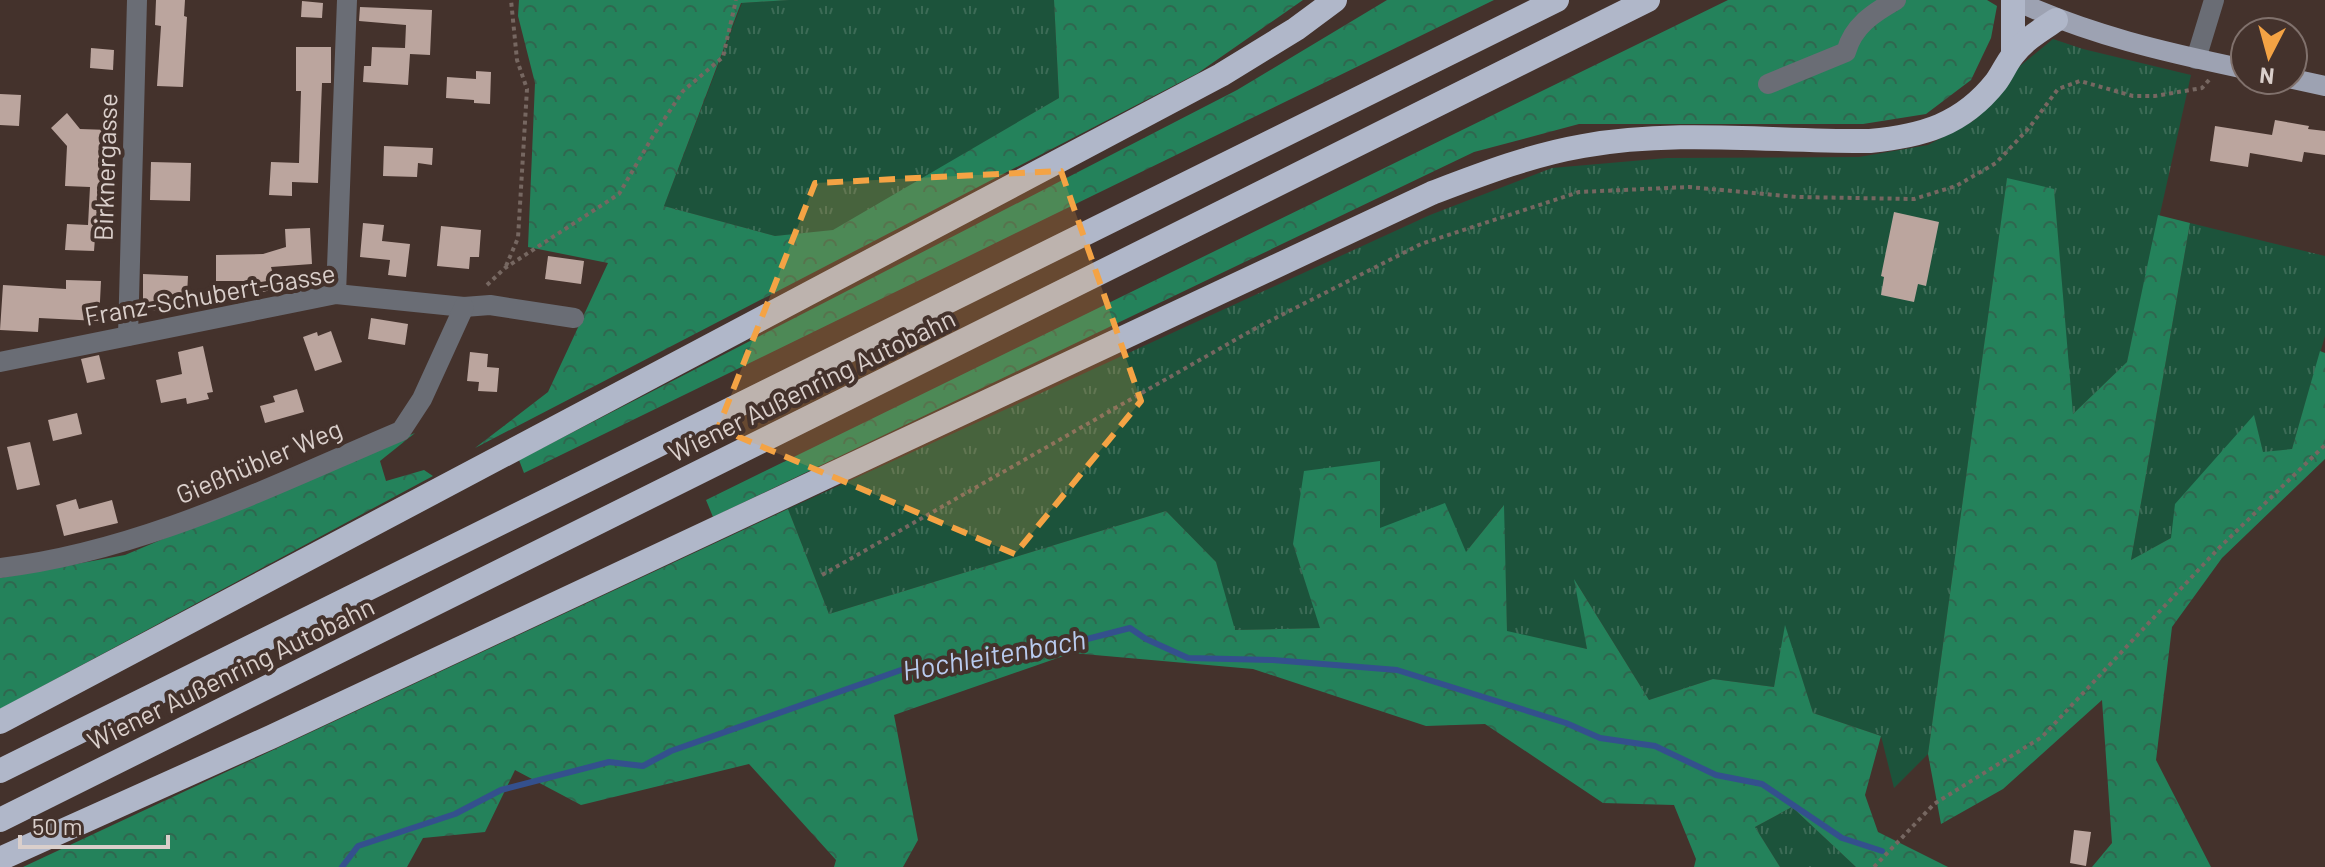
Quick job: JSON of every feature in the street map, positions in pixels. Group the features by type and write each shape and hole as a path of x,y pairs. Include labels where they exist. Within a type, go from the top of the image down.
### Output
{"highway":[{"path":"0,722 1207,82 1296,29 1335,0"},
{"name":"Wiener Außenring Autobahn","path":"0,771 1557,0"},
{"name":"Wiener Außenring Autobahn","path":"0,820 1648,0"},
{"path":"2013,54 2014,0"},
{"path":"0,859 286,730 1432,193 1508,164 1551,152 1626,140 1870,141 1924,133 1947,124 1968,110 1996,81 2013,54 2056,20"}],"main road":[{"path":"2014,0 2056,20 2093,32 2229,66"}],"street":[{"name":"Birknergasse","path":"128,336 137,0"},
{"path":"336,294 347,0"},
{"path":"1768,84 1846,52 1850,36 1873,12 1896,0"},
{"path":"2206,61 2215,1"},
{"name":"Franz-Schubert-Gasse","path":"0,362 336,294 464,307 490,305 574,318"},
{"name":"Gießhübler Weg","path":"0,568 45,562 107,547 187,521 401,431 422,399 464,307"}],"path":[{"path":"511,0 517,60 527,89 518,238 505,268 619,194 683,91 723,57 736,0"},
{"path":"822,575 1256,328 1421,244 1579,192 1689,187 1797,197 1914,199 1956,186 1996,163 2029,128 2058,89 2080,81 2133,96 2155,96 2202,88 2211,78 2206,61"},
{"path":"1874,867 1934,804 2042,737 2218,549 2325,445"}],"highlighted area":[{"path":"1061,171 1141,401 1015,554 718,428 815,183"}],"green space":[{"path":"519,0 789,0 741,3 664,206 775,236 833,230 1059,98 1054,0 1303,0 1198,73 475,448 548,392 608,263 528,247 535,83 518,16"},
{"path":"789,0 1054,0 1059,98 833,231 775,236 664,206 742,3"},
{"path":"1387,0 1494,0 524,473 519,460 1237,90"},
{"path":"1728,0 1987,0 1997,6 1991,38 1971,80 1926,114 1863,124 1579,124 1474,152 713,517 706,500"},
{"path":"2053,39 2191,75 2127,362 2072,415 2054,190 2007,179 1928,754 1894,788 1881,736 1813,713 1785,627 1774,687 1713,679 1649,700 1576,582 1587,649 1507,632 1503,506 1466,552 1380,528 1380,462 1293,544 1321,628 1234,630 1216,562 1166,511 829,614 788,509 1430,215 1552,168 1667,158 1859,157 1928,145 1973,121 2020,66"},
{"path":"2007,178 2054,189 2073,414 2127,362 2158,215 2190,223 2131,560 2171,538 2175,504 2254,415 2263,452 2292,449 2320,351 2325,353 2325,459 2222,558 2172,627 2156,760 2211,867 2092,867 2112,843 2102,700 2003,789 1941,824 1928,754"},
{"path":"2190,223 2325,256 2325,336 2292,449 2263,453 2254,416 2171,538 2131,560"},
{"path":"415,433 380,461 386,481 424,470 433,476 0,709 0,578 125,555"},
{"path":"1380,461 1380,528 1445,503 1466,552 1504,505 1507,631 1587,649 1574,579 1649,700 1713,679 1774,687 1785,625 1813,713 1881,736 1865,795 1878,832 1948,867 1856,867 1792,807 1755,827 1780,867 1694,867 1696,859 1674,805 1603,803 1485,724 1426,726 1253,669 1072,653 894,715 918,840 903,867 834,867 836,860 749,764 581,805 515,770 485,832 423,838 407,867 23,867 788,509 829,614 1166,511 1216,562 1235,630 1320,628 1293,544 1304,471"},
{"path":"1792,807 1856,867 1780,867 1755,827"}],"building":[{"path":"156,0 185,0 183,87 157,86 161,26 155,25"},
{"path":"302,1 323,3 322,18 301,17"},
{"path":"360,7 432,10 430,55 410,54 408,85 363,82 364,66 371,66 372,47 405,48 406,25 359,21"},
{"path":"296,47 331,47 331,83 322,83 318,183 292,182 292,196 269,195 271,162 299,163 301,91 296,91"},
{"path":"91,48 114,50 113,70 90,68"},
{"path":"476,71 491,72 490,104 446,98 447,77 476,79"},
{"path":"0,94 21,95 19,126 0,125"},
{"path":"67,113 80,129 109,130 104,206 113,206 111,239 95,238 94,251 65,250 67,224 88,225 90,187 65,186 67,146 51,128"},
{"path":"2275,120 2325,131 2325,155 2304,152 2302,162 2250,153 2248,167 2210,161 2215,126 2272,135"},
{"path":"384,146 433,148 432,165 418,163 417,177 383,176"},
{"path":"151,162 191,163 190,201 150,200"},
{"path":"1894,212 1939,222 1926,286 1918,284 1914,302 1881,295 1884,277 1881,276"},
{"path":"363,223 384,225 382,241 410,244 406,277 388,275 390,260 360,257"},
{"path":"441,226 481,230 479,257 470,257 469,269 437,266"},
{"path":"310,228 312,264 271,267 277,288 263,292 259,281 216,281 216,255 263,254 286,247 285,229"},
{"path":"548,256 584,261 581,284 545,279"},
{"path":"143,274 188,276 187,295 180,295 179,311 143,310"},
{"path":"66,280 101,281 99,321 39,318 38,332 0,330 3,285 66,289"},
{"path":"371,318 408,324 405,345 368,339"},
{"path":"331,331 342,362 315,371 303,337"},
{"path":"203,346 213,392 207,393 209,399 187,404 186,398 161,403 156,380 182,374 178,352"},
{"path":"470,352 488,354 487,367 499,368 497,392 478,391 479,382 467,381"},
{"path":"99,355 105,379 87,383 81,359"},
{"path":"297,389 304,412 265,423 260,406 275,402 273,396"},
{"path":"77,413 82,434 53,441 48,420"},
{"path":"30,442 40,485 17,490 7,447"},
{"path":"76,499 79,509 112,500 118,523 64,536 56,505"},
{"path":"2074,830 2091,832 2086,866 2070,863"}],"waterway":[{"name":"Hochleitenbach","path":"342,867 358,846 455,814 501,790 609,762 643,766 671,751 901,670 1021,656 1130,628 1146,639 1188,658 1273,660 1397,670 1566,723 1600,738 1655,746 1716,775 1762,784 1842,838 1882,851"}]}
